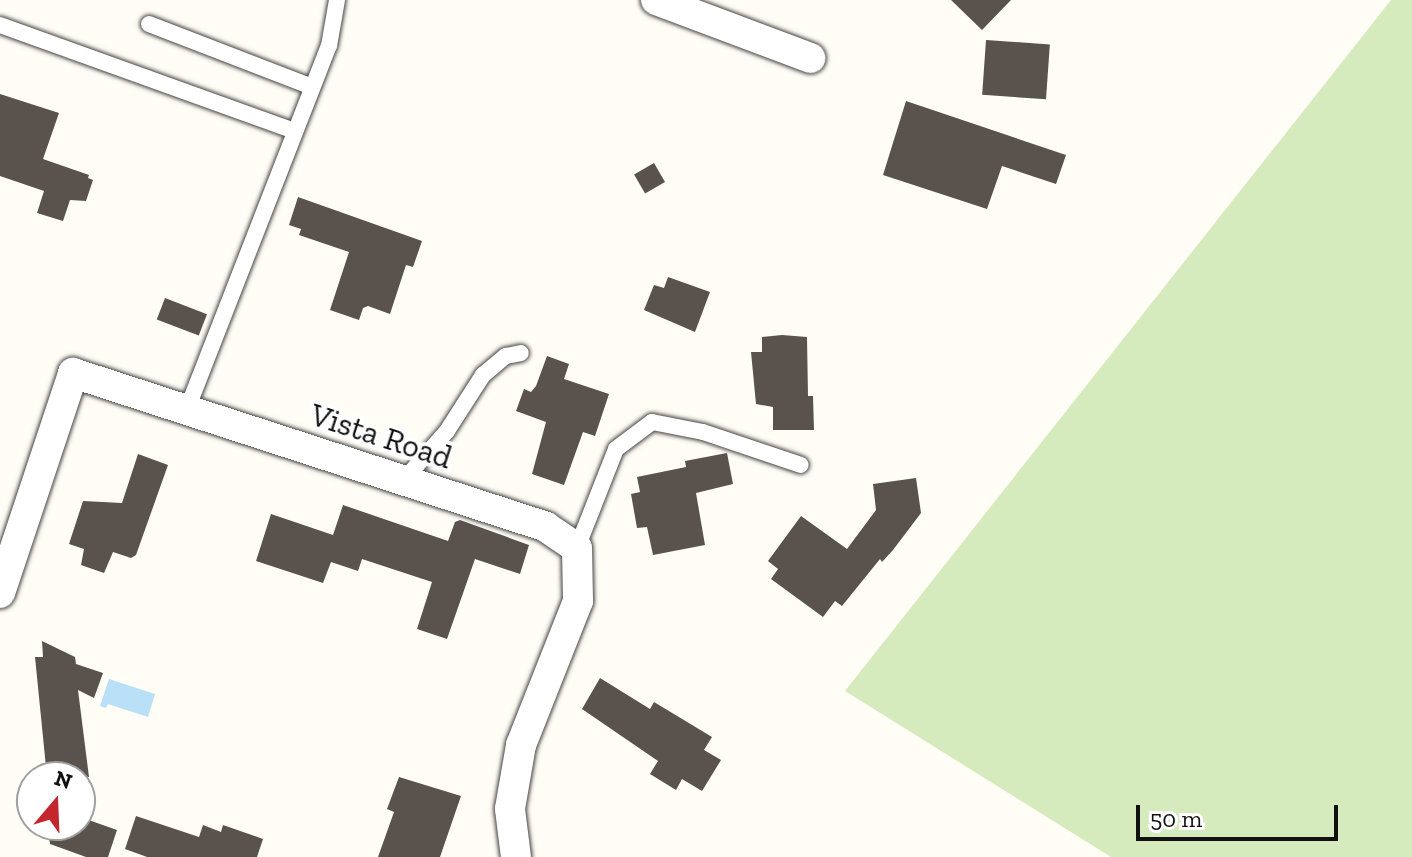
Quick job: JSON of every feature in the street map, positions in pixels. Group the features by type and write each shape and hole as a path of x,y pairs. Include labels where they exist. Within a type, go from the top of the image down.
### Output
{"street":[{"path":"656,0 810,58"},
{"name":"Vista Road","path":"0,593 73,373 546,527 577,548"},
{"path":"516,857 510,809 521,745 578,601 577,548"}],"lane":[{"path":"186,412 329,46 337,0"},
{"path":"149,24 312,87"},
{"path":"0,25 294,131"},
{"path":"403,481 447,431 483,375 506,356 521,353"},
{"path":"577,548 616,449 652,422 703,432 801,465"}],"green space":[{"path":"1391,0 1412,0 1412,857 1111,857 845,691"}],"water":[{"path":"109,679 155,694 148,717 108,704 106,708 100,706"}],"building":[{"path":"951,0 1011,0 982,30"},
{"path":"986,40 1050,44 1046,99 982,95"},
{"path":"0,94 59,113 43,159 89,175 88,178 93,180 86,201 70,200 63,221 37,213 44,191 0,176"},
{"path":"906,101 1066,155 1056,184 1002,166 987,209 883,175"},
{"path":"654,163 665,182 645,194 634,174"},
{"path":"298,197 422,241 413,267 406,265 390,314 368,306 363,308 359,320 330,310 349,252 299,235 301,229 289,225"},
{"path":"668,277 710,292 695,332 644,310 654,285 664,288"},
{"path":"165,298 207,314 199,336 157,319"},
{"path":"762,337 807,337 808,396 813,396 814,430 773,430 773,407 756,404 751,352 762,352"},
{"path":"547,356 569,364 564,379 609,394 595,436 583,432 564,485 532,474 546,422 516,411 524,389 531,392 536,386"},
{"path":"727,453 733,484 696,493 705,545 653,555 647,527 637,528 631,494 640,492 637,477 686,467 685,461"},
{"path":"138,454 168,465 136,555 131,558 113,552 104,573 81,565 84,549 69,544 83,501 122,503"},
{"path":"916,478 921,513 893,550 882,562 880,559 842,606 835,601 823,617 771,579 778,569 768,561 801,516 847,549 876,510 873,484"},
{"path":"343,505 448,541 455,522 460,520 529,545 520,574 475,559 447,639 417,629 432,582 362,559 358,571 331,562 323,583 256,561 271,514 333,535"},
{"path":"42,641 75,657 76,664 103,673 94,698 78,690 87,761 45,761 35,657 43,657"},
{"path":"600,678 650,709 654,702 712,737 704,750 721,760 702,791 682,779 676,790 650,774 658,761 582,709"},
{"path":"399,777 461,796 440,857 378,857 394,812 387,809"},
{"path":"136,816 199,837 203,825 221,832 223,825 263,839 257,857 147,857 125,849"},
{"path":"96,823 117,830 108,857 86,857 50,844 50,841 96,841"}]}
